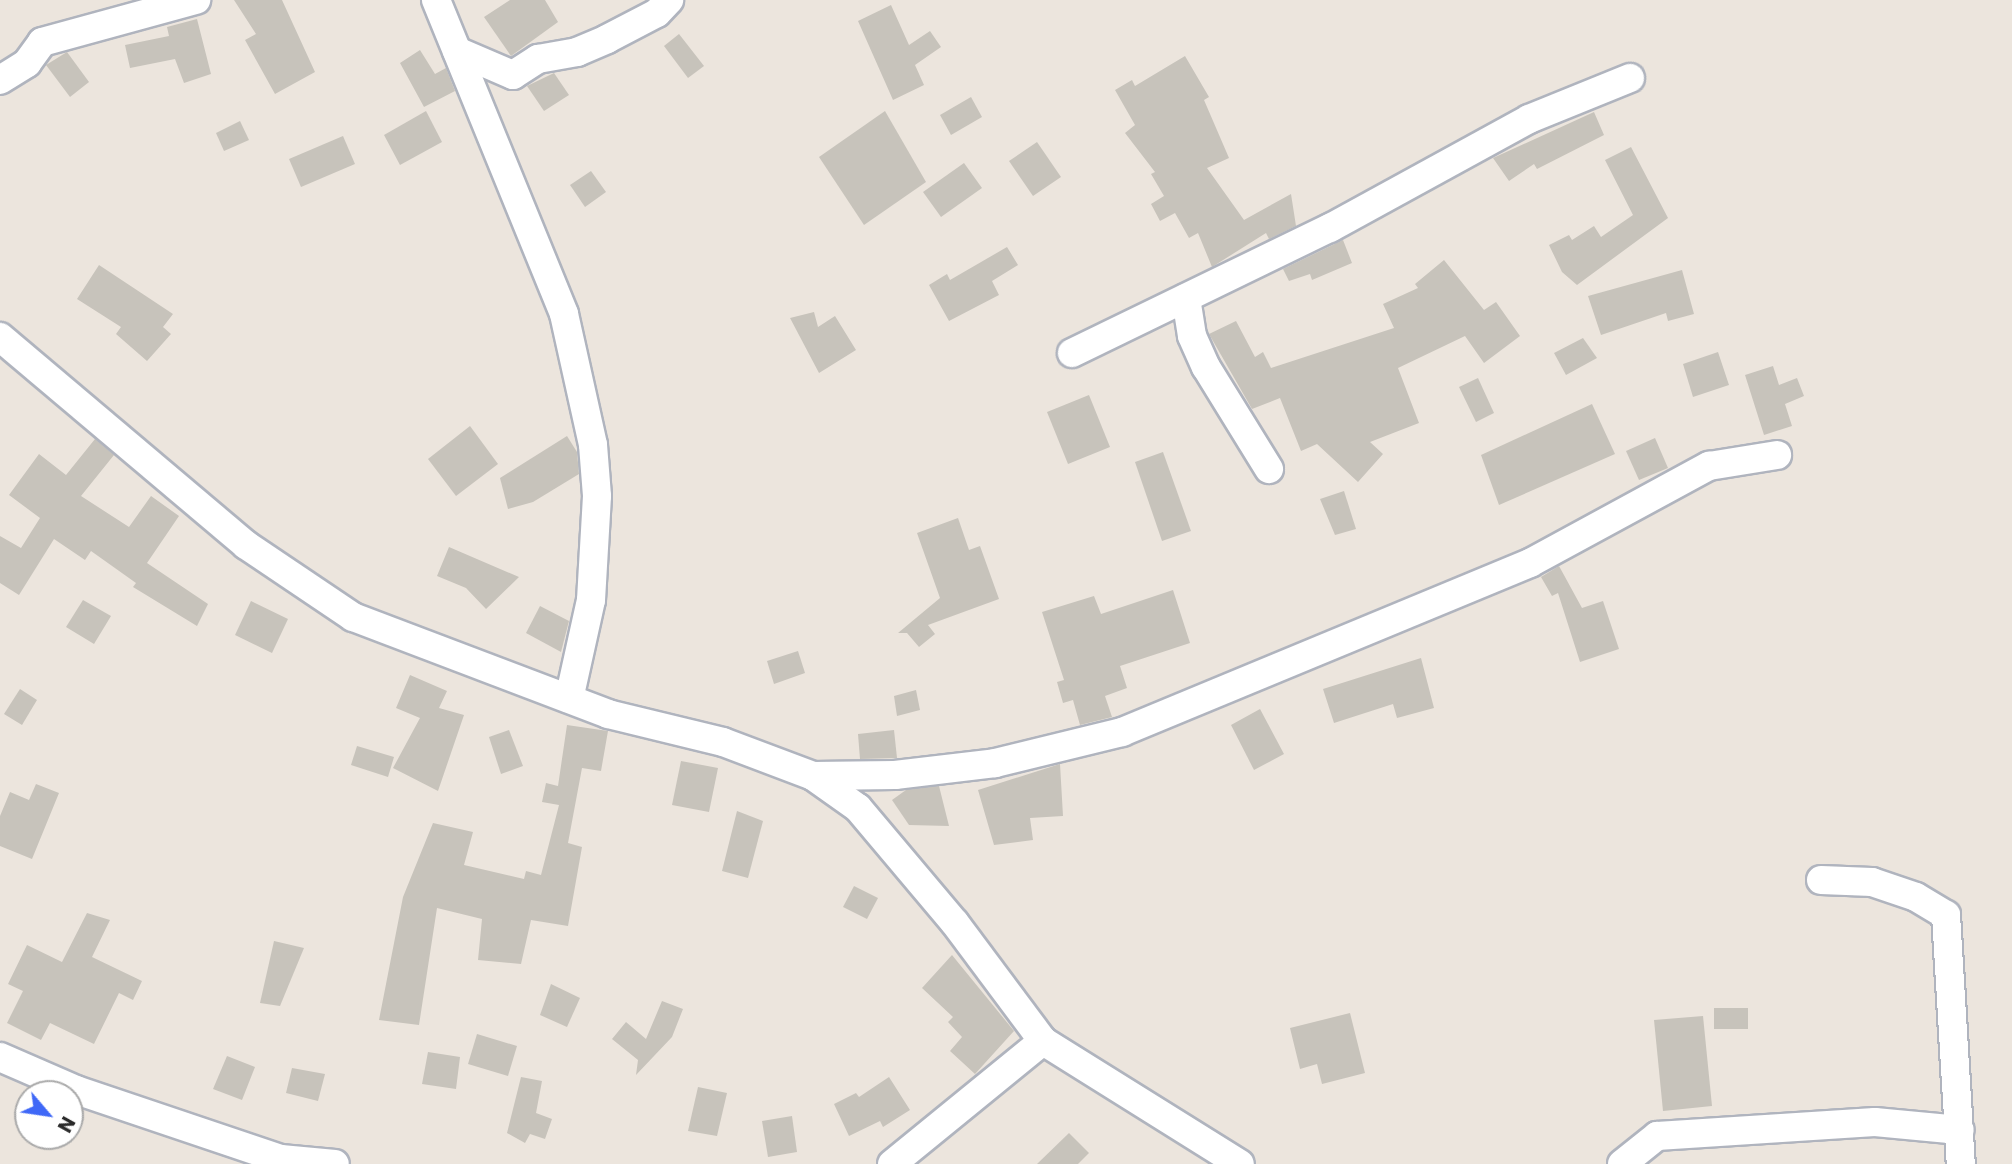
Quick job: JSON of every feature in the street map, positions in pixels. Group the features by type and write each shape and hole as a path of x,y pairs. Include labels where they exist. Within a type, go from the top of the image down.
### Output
{"street":[{"path":"0,80 27,63 42,42 196,0"},
{"path":"436,0 564,314 593,445 597,496 591,600 569,699"},
{"path":"457,51 513,75 538,59 577,52 607,39 657,13 669,0"},
{"path":"1072,353 1330,228 1529,119 1630,78"},
{"path":"1186,298 1192,336 1206,367 1269,469"},
{"path":"0,337 246,545 353,617 569,699 723,742 813,776 858,808 955,923 1043,1041 1240,1164"},
{"path":"813,776 895,775 995,763 1122,732 1530,563 1709,466 1777,455"},
{"path":"1821,880 1872,882 1916,897 1946,915 1961,1164"},
{"path":"892,1164 1043,1041"},
{"path":"0,1057 76,1090 281,1159 335,1164"},
{"path":"1622,1164 1657,1136 1875,1122 1961,1130"}],"building":[{"path":"234,0 282,0 315,72 275,94 245,40 256,34"},
{"path":"510,0 545,0 558,22 511,56 484,17"},
{"path":"891,5 909,45 930,31 941,47 915,65 924,85 893,100 858,21"},
{"path":"197,19 211,74 184,83 175,59 130,68 125,45 169,36 167,27"},
{"path":"679,34 704,66 688,78 664,46"},
{"path":"420,50 435,74 446,68 455,91 424,107 400,63"},
{"path":"67,52 89,82 70,97 46,65"},
{"path":"1185,56 1209,97 1204,100 1229,158 1207,168 1244,220 1291,194 1296,226 1269,239 1266,233 1212,267 1198,233 1189,238 1175,213 1160,221 1151,204 1164,196 1151,174 1155,172 1125,133 1135,125 1115,90 1132,80 1135,86"},
{"path":"554,73 569,95 544,111 527,86"},
{"path":"971,97 982,117 951,135 940,115"},
{"path":"426,111 442,142 400,165 384,135"},
{"path":"885,111 926,182 864,225 819,157"},
{"path":"1594,112 1604,135 1537,169 1534,164 1509,181 1493,158"},
{"path":"240,121 249,140 224,151 216,133"},
{"path":"343,136 355,164 301,187 289,159"},
{"path":"1037,142 1061,177 1033,196 1009,161"},
{"path":"1631,147 1668,218 1577,285 1562,272 1549,245 1569,235 1572,240 1594,226 1601,237 1633,215 1605,160"},
{"path":"964,163 982,188 941,217 923,192"},
{"path":"591,171 606,192 585,207 570,185"},
{"path":"1343,240 1352,263 1312,280 1310,274 1289,281 1283,269"},
{"path":"1007,247 1018,265 992,281 999,295 949,321 929,285 947,274 950,280"},
{"path":"1444,260 1484,310 1496,302 1520,336 1484,363 1465,336 1398,368 1419,423 1370,442 1383,454 1358,482 1317,444 1301,451 1280,398 1252,409 1209,334 1236,321 1255,357 1263,352 1271,368 1394,328 1383,304 1418,288 1415,284"},
{"path":"99,265 173,314 163,327 171,334 147,361 116,334 121,327 77,299"},
{"path":"1682,270 1694,314 1668,321 1666,313 1601,335 1588,296"},
{"path":"814,312 818,327 835,316 856,350 819,373 790,318"},
{"path":"1583,338 1597,358 1566,375 1554,353"},
{"path":"1718,352 1729,385 1693,397 1683,364"},
{"path":"1773,366 1779,385 1797,378 1804,396 1785,404 1792,426 1764,435 1745,375"},
{"path":"1478,378 1494,413 1476,422 1459,387"},
{"path":"1089,395 1110,447 1068,464 1047,412"},
{"path":"1592,404 1615,454 1499,505 1481,455"},
{"path":"470,426 498,464 456,496 428,459"},
{"path":"567,436 577,452 579,474 533,502 508,509 500,478"},
{"path":"1655,438 1668,468 1639,480 1626,451"},
{"path":"95,439 114,455 81,496 129,527 151,496 179,516 147,563 208,604 197,626 133,587 136,583 91,551 85,560 54,539 19,595 0,583 0,536 21,548 40,518 9,495 39,454 66,475"},
{"path":"1163,452 1191,531 1162,541 1135,462"},
{"path":"1344,491 1356,529 1335,535 1320,499"},
{"path":"958,518 969,550 980,546 999,599 928,625 935,634 919,647 907,633 898,633 940,598 917,533"},
{"path":"449,547 519,577 486,609 466,588 437,576"},
{"path":"1559,566 1582,608 1603,601 1619,649 1580,662 1558,593 1552,596 1541,577"},
{"path":"1173,590 1190,643 1120,666 1127,688 1105,696 1112,717 1080,725 1073,700 1063,703 1057,682 1064,680 1042,612 1094,596 1101,614"},
{"path":"83,600 111,616 94,644 66,627"},
{"path":"251,601 288,619 272,653 235,635"},
{"path":"540,606 569,621 561,652 526,633"},
{"path":"798,651 805,673 774,684 767,661"},
{"path":"1421,658 1434,708 1397,718 1393,704 1334,723 1323,689"},
{"path":"410,675 447,691 439,708 464,715 438,791 393,768 420,718 396,708"},
{"path":"20,689 37,700 22,725 4,714"},
{"path":"916,690 920,710 897,716 894,696"},
{"path":"1260,709 1284,754 1254,770 1231,725"},
{"path":"567,725 608,731 601,771 582,768 568,843 582,847 568,926 531,920 521,964 478,960 482,919 437,908 419,1025 379,1020 403,897 433,823 473,832 464,865 524,879 526,871 541,875 559,805 542,802 546,783 558,786"},
{"path":"509,730 523,766 501,774 489,737"},
{"path":"894,730 897,758 860,759 858,734"},
{"path":"357,746 394,757 388,777 351,765"},
{"path":"681,761 718,768 709,812 672,805"},
{"path":"1060,764 1063,816 1030,818 1033,840 994,845 978,790"},
{"path":"36,784 59,793 32,859 0,846 0,816 10,792 29,800"},
{"path":"939,786 949,826 909,825 892,800 906,790"},
{"path":"737,811 763,821 748,878 722,871"},
{"path":"854,886 878,898 867,919 843,907"},
{"path":"87,913 110,920 92,957 142,981 133,1000 119,993 94,1044 50,1023 41,1040 7,1023 23,991 8,984 27,945 62,962"},
{"path":"274,941 304,948 280,1006 260,1003"},
{"path":"952,955 1014,1031 975,1074 950,1051 962,1037 948,1022 953,1017 922,988"},
{"path":"551,984 580,998 567,1027 540,1015"},
{"path":"662,1001 683,1009 672,1037 636,1075 638,1060 612,1039 626,1022 646,1039"},
{"path":"1714,1008 1748,1008 1748,1029 1714,1029"},
{"path":"1350,1013 1365,1073 1322,1084 1317,1064 1300,1069 1290,1028"},
{"path":"1703,1016 1712,1106 1663,1111 1654,1020"},
{"path":"477,1034 517,1046 508,1076 468,1064"},
{"path":"428,1052 460,1057 456,1089 422,1084"},
{"path":"227,1056 255,1067 242,1100 213,1089"},
{"path":"292,1068 325,1074 318,1101 286,1093"},
{"path":"521,1077 542,1081 536,1113 552,1119 545,1139 530,1134 525,1143 507,1133"},
{"path":"889,1077 910,1110 883,1127 880,1121 849,1136 834,1104 856,1093 859,1097"},
{"path":"698,1087 727,1093 717,1136 688,1131"},
{"path":"792,1116 797,1152 768,1157 762,1121"},
{"path":"1069,1133 1089,1153 1078,1164 1037,1164"}]}
